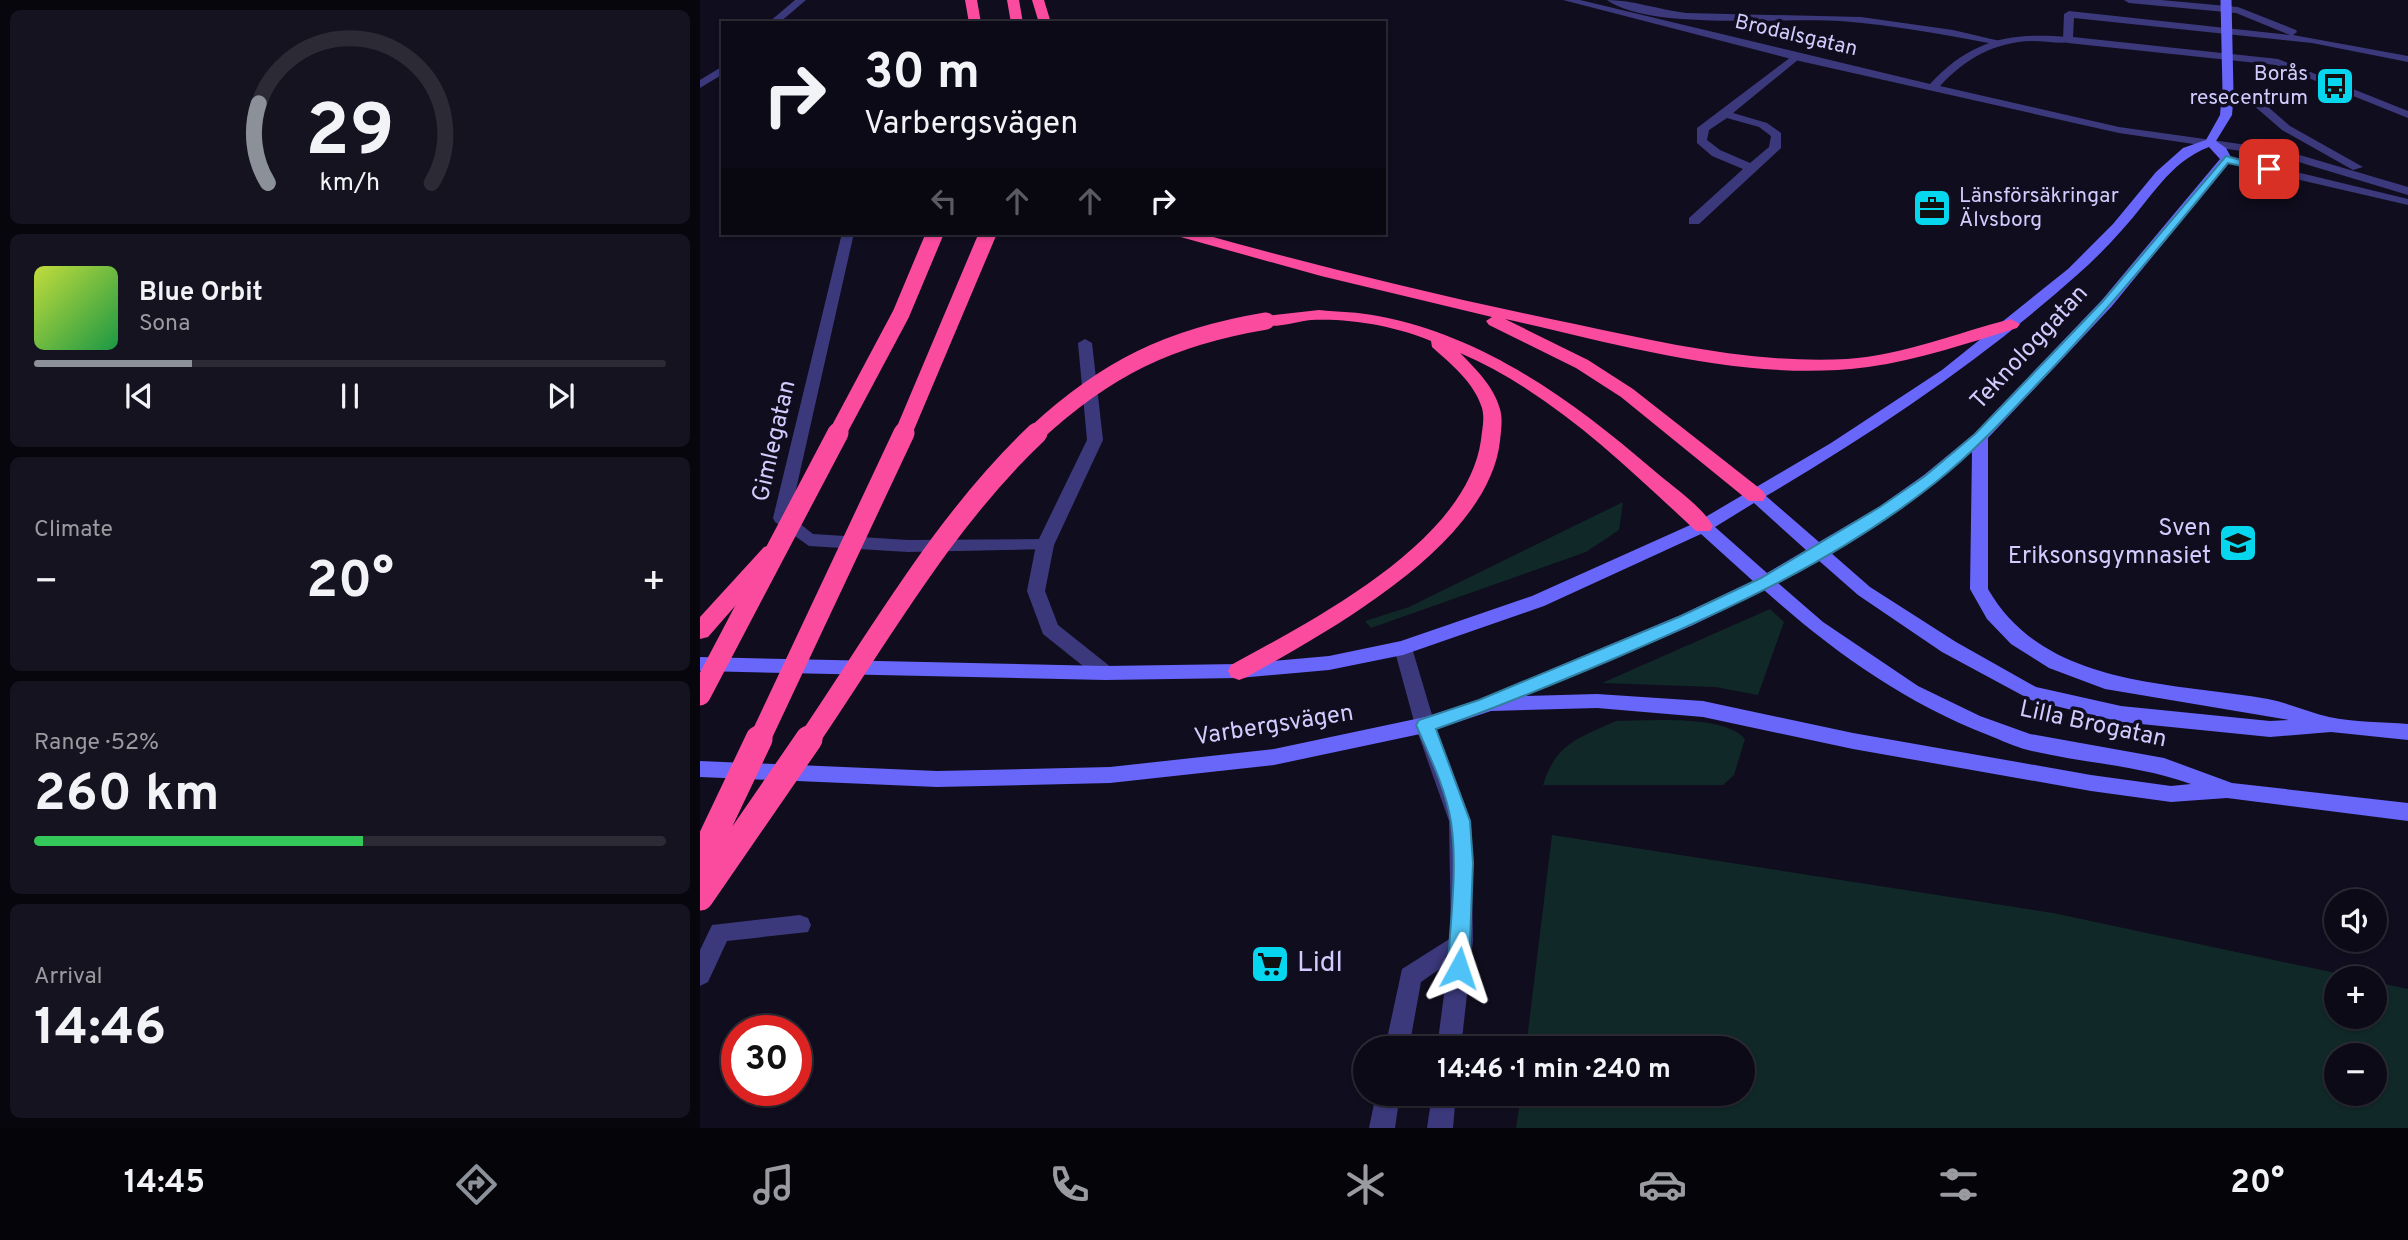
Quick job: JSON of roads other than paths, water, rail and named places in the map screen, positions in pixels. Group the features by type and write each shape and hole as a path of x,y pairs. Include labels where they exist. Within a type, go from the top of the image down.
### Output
{"highway":[{"path":"971,0 975,21"},
{"path":"1013,0 1017,21"},
{"path":"1038,0 1044,21"},
{"path":"700,695 901,314 934,235"},
{"path":"700,863 887,471 956,314 987,235"},
{"path":"1190,235 1459,305 1732,361 1789,365 1848,364 1893,358 2011,324"},
{"path":"1459,305 1541,342 1604,378 1666,423 1756,496"},
{"path":"700,897 844,689 917,576 999,468 1061,410 1124,365 1181,341 1220,328 1318,315 1365,319 1429,334 1473,351 1541,389 1652,478 1703,526"},
{"path":"1239,671 1313,630 1367,594 1413,558 1455,518 1482,475 1493,418 1479,385 1461,362 1429,334"},
{"path":"700,631 786,535"}],"main road":[{"path":"2226,0 2226,115 2210,142 2226,159"},
{"name":"Teknologgatan","path":"1756,496 1886,415 2011,324 2073,272 2118,227 2160,175 2187,152 2210,142"},
{"name":"Teknologgatan","path":"1818,550 1885,511 1930,479 1980,437 2107,303 2226,159"},
{"path":"1980,437 1979,589 1993,614 2018,639 2056,663 2105,682 2271,706 2331,724"},
{"path":"700,664 1105,673 1239,671 1329,663 1403,648 1538,601 1703,526 1756,496"},
{"name":"Lilla Brogatan","path":"1756,496 1885,605 1949,647 2031,693 2135,715 2270,729 2331,724 2408,732"},
{"name":"Lilla Brogatan","path":"1703,526 1766,582 1858,657 1911,691 1973,721 2028,742 2164,766 2231,791 2408,812"},
{"name":"Varbergsvägen","path":"700,769 937,779 1110,775 1274,757 1425,725 1485,705 1687,621 1766,582 1818,550"},
{"path":"1485,705 1597,701 1703,709 1853,741 2091,783 2171,794 2231,791"}],"street":[{"path":"776,21 801,0"},
{"name":"Brodalsgatan","path":"1569,0 1795,57 2119,130 2283,154 2408,190"},
{"path":"1612,0 1656,12 1719,18 1781,16 1882,20 1999,42"},
{"path":"2066,0 2069,14 2068,40"},
{"path":"2129,0 2238,10 2312,40"},
{"path":"2069,14 2312,40 2408,59"},
{"path":"1933,87 1951,66 1972,52 1999,42 2018,38 2068,40 2278,62 2408,116"},
{"path":"1751,168 1716,153 1701,141 1703,128 1725,114 1795,57"},
{"path":"700,85 721,70"},
{"path":"2228,92 2256,102 2286,128 2340,159 2408,190"},
{"path":"1694,221 1775,148 1777,135 1763,125 1725,114"},
{"path":"2226,159 2408,202"},
{"name":"Gimlegatan","path":"848,235 781,518 808,540 908,546 1045,545"},
{"path":"1085,343 1095,440 1045,545 1036,591 1050,629 1105,673"},
{"path":"1403,648 1425,725 1443,766 1460,821 1462,941 1450,1036"},
{"path":"700,975 720,932 800,925"},
{"path":"1398,1036 1410,976 1462,941"},
{"path":"1382,1128 1386,1106"},
{"path":"1440,1128 1443,1106"}],"place":[{"name":"Borås resecentrum","path":"2335,86"},
{"name":"Länsförsäkringar Älvsborg","path":"1932,208"},
{"name":"Sven Eriksonsgymnasiet","path":"2238,543"},
{"name":"Lidl","path":"1270,964"}]}
